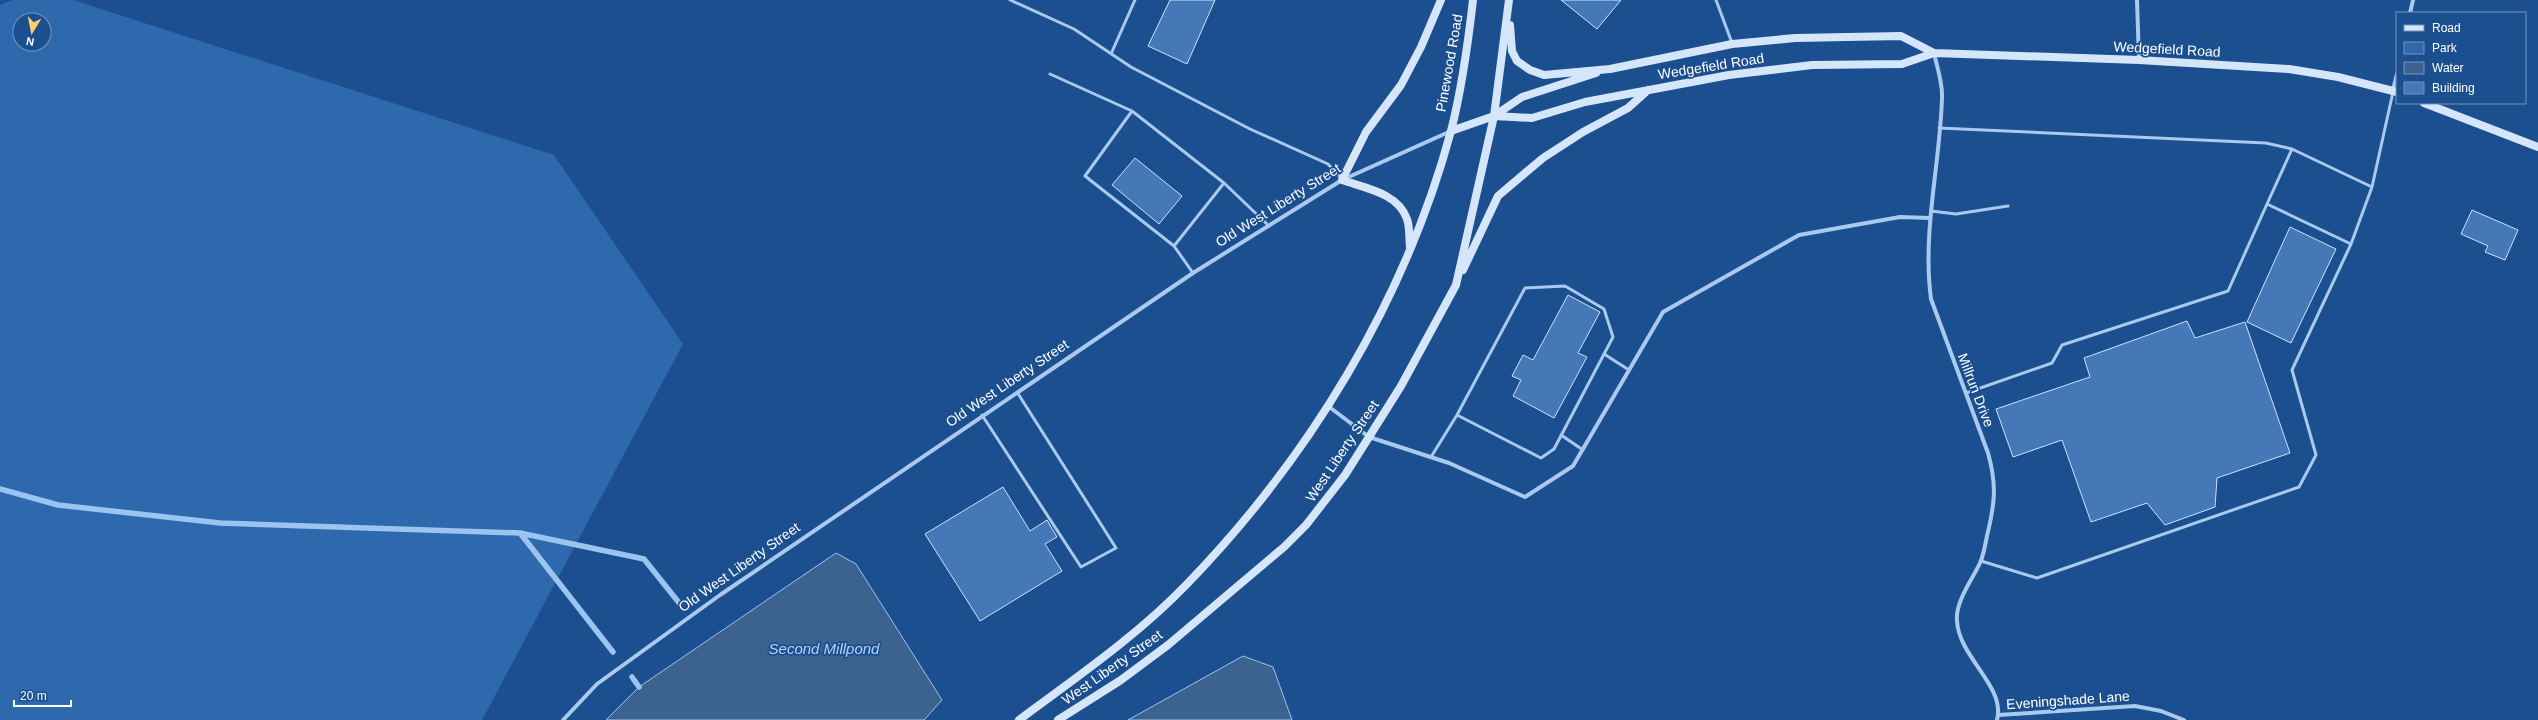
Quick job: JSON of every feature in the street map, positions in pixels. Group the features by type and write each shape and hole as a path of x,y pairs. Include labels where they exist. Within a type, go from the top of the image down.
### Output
{"main road":[{"path":"1410,249 1407,219 1398,206 1382,192 1342,180 1366,132 1408,72 1421,48 1440,0"},
{"name":"Pinewood Road","path":"1451,131 1465,68 1473,0"},
{"path":"1509,2 1512,51 1517,61 1530,70 1544,75 1610,69"},
{"path":"1494,116 1509,2"},
{"name":"Wedgefield Road","path":"1610,69 1732,44 1795,38 1901,36 1934,53"},
{"name":"Wedgefield Road","path":"1494,116 1532,118 1585,102 1729,75 1812,65 1902,64 1934,53 2139,60 2289,70 2338,77 2395,91"},
{"path":"1494,116 1522,97 1610,69"},
{"path":"1456,285 1498,196 1543,158 1583,132 1628,108 1649,89"},
{"path":"2427,104 2538,147"},
{"name":"Old West Liberty Street","path":"1451,131 1494,116"},
{"name":"West Liberty Street","path":"1058,720 1121,680 1168,646 1284,547 1311,519 1345,475 1401,386 1456,285 1494,116"},
{"name":"West Liberty Street","path":"1019,720 1108,654 1187,585 1263,499 1328,406 1350,369 1410,249 1426,208 1451,131"}],"street":[{"path":"2137,0 2139,60"},
{"path":"2410,12 2413,0"},
{"name":"Millrun Drive","path":"1934,53 1942,97 1930,218 1928,278 1931,298 1995,476 1996,496 1981,561 1960,605 1956,620 1960,637 1967,653 1989,682 1996,700 1997,718"},
{"name":"Old West Liberty Street","path":"563,720 581,700 612,672 720,595 1193,273 1342,180 1451,131"},
{"path":"1328,406 1369,437 1449,463 1525,497 1573,466 1663,312 1799,236 1900,217 1930,218"},
{"name":"Eveningshade Lane","path":"1997,718 2135,706 2161,711 2184,720"}],"lane":[{"path":"1010,0 1074,29 1131,67 1250,129 1328,164 1342,180"},
{"path":"1111,54 1135,0"},
{"path":"1716,0 1732,44"},
{"path":"1050,74 1132,112 1224,183 1269,226"},
{"path":"1981,561 2037,578 2299,487 2316,455 2292,370 2351,244 2372,187 2395,91"},
{"path":"1132,112 1085,176 1174,246 1193,273"},
{"path":"1939,128 2266,143 2292,149 2372,187"},
{"path":"1966,393 2052,363 2062,345 2228,291 2292,149"},
{"path":"1174,246 1224,183"},
{"path":"2267,204 2351,244"},
{"path":"1931,211 1956,214 2008,206"},
{"path":"1430,457 1457,414 1526,288 1565,286 1604,309 1613,336 1554,449 1541,458 1457,414"},
{"path":"1604,354 1630,370"},
{"path":"982,416 1081,567 1116,548 1017,392"},
{"path":"1561,435 1583,450"}],"green space":[{"path":"13,0 73,0 554,155 683,344 482,720 0,720 0,5"}],"water":[{"name":"Second Millpond","path":"836,553 856,564 942,700 924,720 606,720 639,687"},
{"path":"1243,656 1273,667 1292,720 1128,720"}],"building":[{"path":"1170,0 1215,0 1187,64 1148,46"},
{"path":"1561,0 1621,0 1597,29"},
{"path":"1135,158 1182,196 1159,224 1112,185"},
{"path":"2472,210 2518,230 2505,260 2485,252 2488,246 2461,234"},
{"path":"2290,227 2336,249 2291,343 2247,322"},
{"path":"1568,295 1600,312 1578,353 1587,357 1554,418 1513,396 1521,380 1512,376 1523,355 1533,360"},
{"path":"2187,321 2195,338 2245,322 2290,453 2217,478 2215,507 2165,525 2147,503 2091,522 2062,440 2013,457 1996,409 2090,377 2084,358"},
{"path":"1003,487 1030,531 1047,520 1057,537 1045,544 1062,571 980,621 925,534"}],"waterway":[{"path":"0,489 58,505 220,523 520,533 644,559 680,604"},
{"path":"520,533 613,652"},
{"path":"632,677 639,687"}]}
